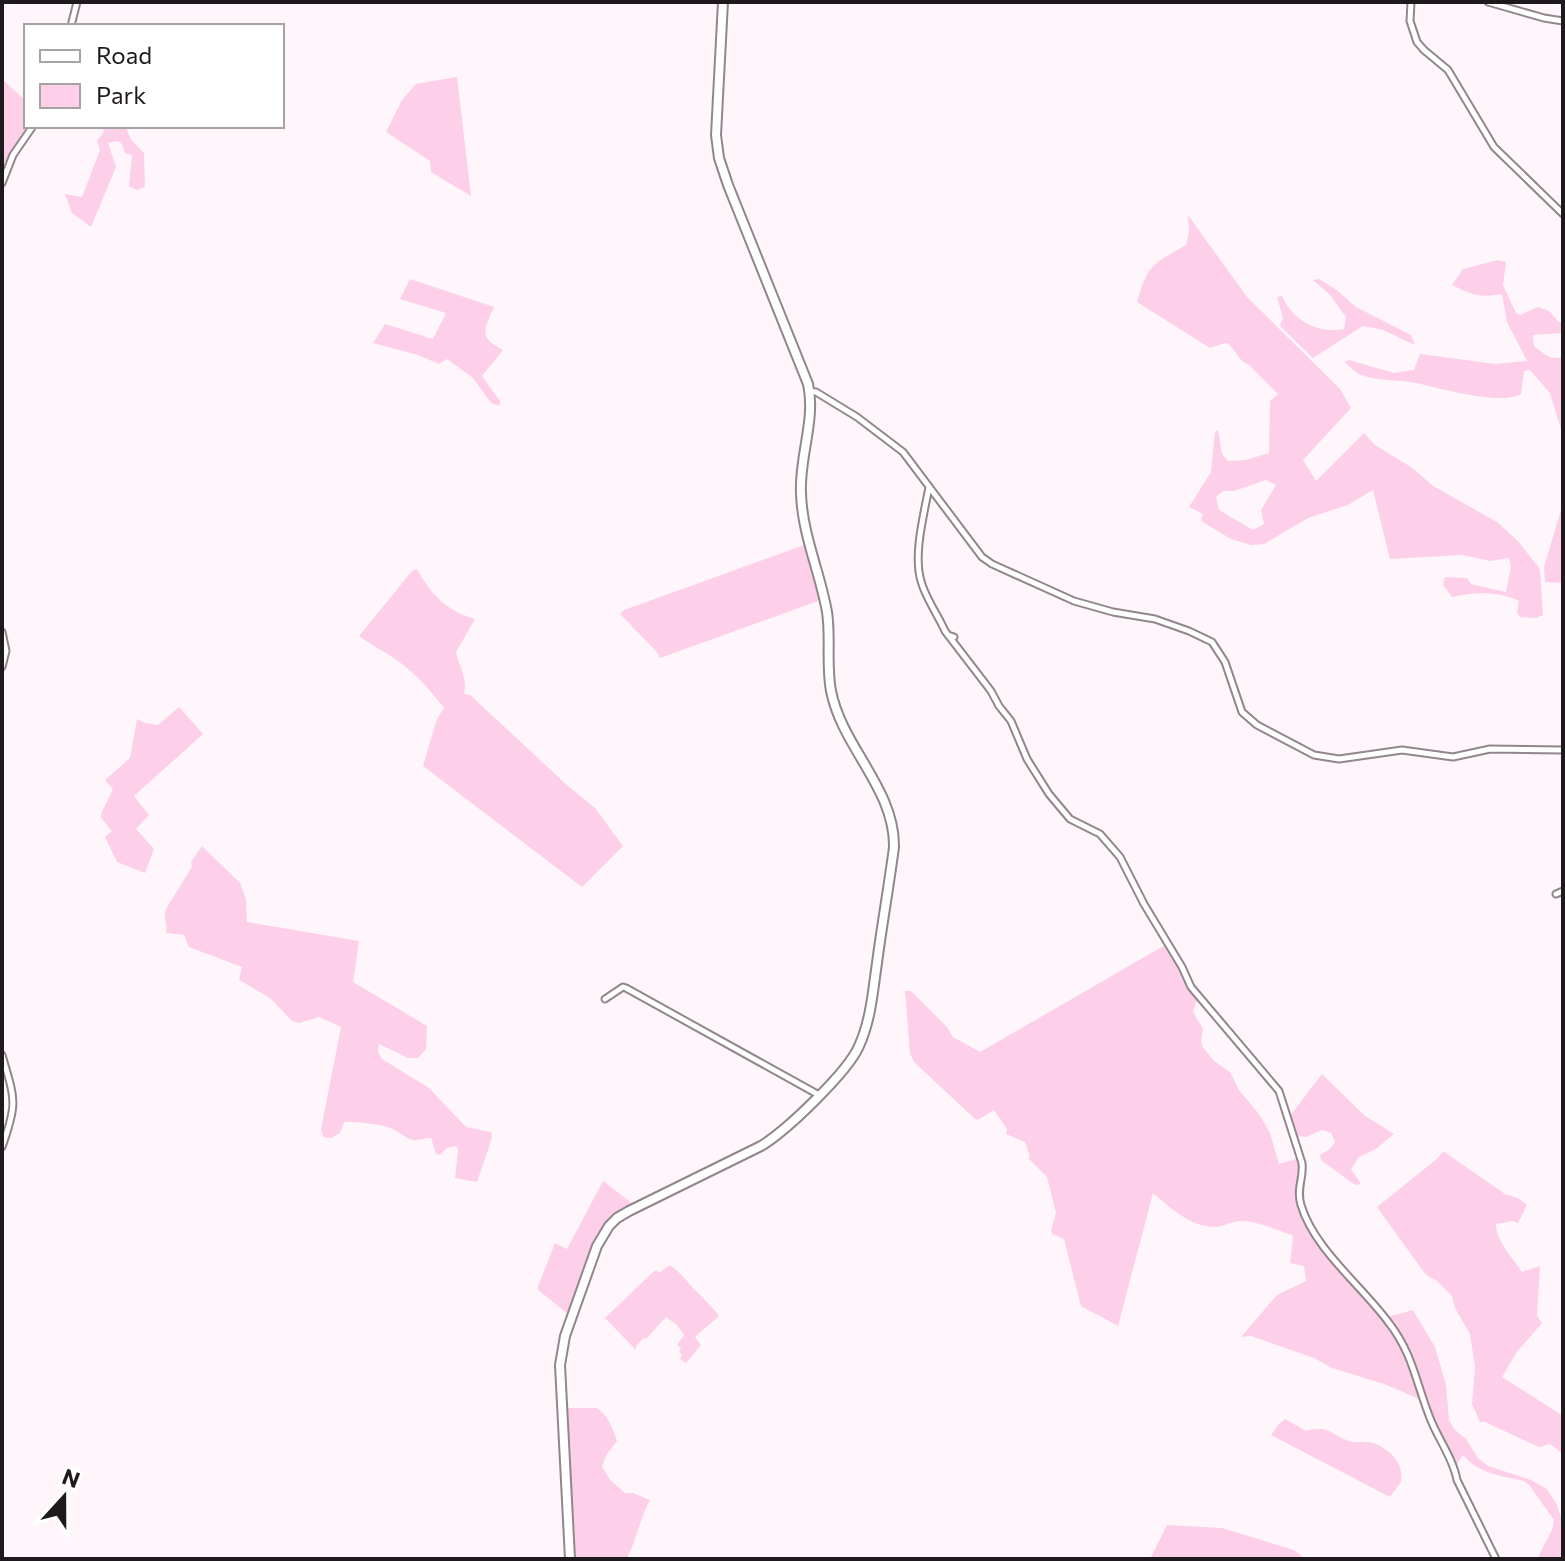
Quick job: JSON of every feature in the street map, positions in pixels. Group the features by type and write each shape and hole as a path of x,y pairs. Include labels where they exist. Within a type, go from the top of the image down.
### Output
{"main road":[{"path":"570,1559 561,1351 601,1237 617,1218 629,1211 768,1142 851,1061 866,1028 894,847 895,834 885,802 841,721 832,694 827,611 801,500 810,417 809,391 717,152 723,2"}],"street":[{"path":"72,24 77,2"},
{"path":"1411,2 1410,21 1417,42 1448,70 1494,147 1563,214"},
{"path":"1488,2 1563,21"},
{"path":"2,183 13,155 32,128"},
{"path":"809,391 840,406 903,452 977,553 992,564 1074,601 1155,619 1212,642 1225,662 1242,712 1257,725 1307,753 1339,759 1397,750 1453,757 1490,749 1563,750"},
{"path":"929,486 921,539 920,576 925,591 951,636 1011,721 1027,759 1049,794 1070,819 1104,837 1117,851 1191,987 1279,1091 1302,1163 1298,1191 1306,1217 1324,1246 1378,1308 1405,1346 1430,1418 1496,1559"},
{"path":"2,632 6,651 2,667"},
{"path":"1556,894 1563,891"},
{"path":"605,999 626,988 819,1095"},
{"path":"2,1055 15,1099 2,1147"}],"green space":[{"path":"457,77 471,196 431,172 430,161 386,132 402,100 416,84"},
{"path":"2,79 24,99 24,128 29,128 6,163 2,175"},
{"path":"103,128 126,128 132,141 144,153 145,187 137,190 129,186 132,155 125,153 118,141 108,143 116,167 91,227 72,213 65,194 82,197 100,150 97,141 104,132"},
{"path":"1188,215 1247,297 1340,389 1351,408 1303,460 1316,481 1364,433 1375,445 1411,467 1433,486 1497,522 1518,541 1540,569 1543,615 1520,617 1517,613 1519,601 1503,595 1478,593 1452,597 1443,585 1445,577 1467,578 1471,584 1506,592 1511,567 1509,558 1490,561 1462,555 1390,559 1373,490 1348,505 1308,518 1264,544 1251,545 1231,539 1201,521 1203,514 1189,507 1211,472 1215,432 1218,430 1222,454 1228,461 1246,460 1269,453 1270,401 1278,394 1242,361 1229,344 1210,348 1137,302 1153,266 1186,245","holes":["1266,480 1276,485 1261,510 1264,524 1253,530 1219,510 1216,497 1223,491 1234,491"]},
{"path":"1498,260 1506,262 1503,285 1516,313 1520,315 1538,307 1563,322 1563,333 1533,335 1534,346 1551,357 1563,357 1563,436 1550,393 1530,370 1524,371 1521,394 1500,398 1373,378 1359,374 1345,362 1349,360 1394,373 1414,370 1420,354 1495,364 1527,361 1507,322 1502,294 1476,295 1452,285 1463,269"},
{"path":"410,279 494,307 485,332 490,341 503,350 482,376 500,401 500,406 491,403 473,378 447,359 439,364 373,343 385,324 433,339 446,313 400,299"},
{"path":"1319,279 1356,307 1411,335 1415,345 1383,330 1363,326 1313,358 1280,326 1283,318 1277,297 1282,296 1293,312 1307,324 1325,329 1344,329 1346,317 1330,295 1313,280"},
{"path":"1563,503 1563,583 1545,582 1544,567"},
{"path":"807,544 821,600 660,658 620,614 624,610"},
{"path":"417,569 441,601 475,619 456,652 464,678 464,694 470,695 595,808 623,846 582,887 423,766 437,719 444,708 405,666 359,636 412,571"},
{"path":"179,707 203,734 134,796 149,815 136,829 154,849 145,873 117,862 105,837 112,831 101,814 113,789 105,780 130,758 137,719 158,725"},
{"path":"202,846 240,883 246,899 247,922 359,941 353,982 427,1026 426,1049 418,1058 408,1058 379,1044 378,1052 382,1059 429,1088 466,1127 491,1132 492,1138 477,1182 455,1178 456,1146 447,1148 440,1155 436,1154 431,1138 413,1140 384,1126 344,1122 340,1133 331,1138 323,1137 321,1129 341,1027 319,1017 299,1023 292,1021 270,998 239,980 242,967 189,947 184,935 166,933 166,909"},
{"path":"1167,944 1198,997 1193,1012 1203,1029 1202,1046 1214,1061 1230,1072 1239,1090 1259,1114 1270,1133 1279,1164 1303,1157 1301,1194 1315,1230 1387,1317 1413,1310 1435,1347 1446,1385 1449,1420 1454,1429 1488,1466 1531,1480 1547,1489 1563,1523 1563,1559 1537,1559 1554,1520 1529,1485 1483,1470 1463,1455 1455,1467 1422,1400 1251,1336 1241,1337 1277,1295 1306,1281 1304,1266 1290,1263 1292,1235 1243,1221 1217,1227 1204,1226 1180,1215 1153,1193 1118,1326 1081,1306 1064,1239 1052,1234 1056,1213 1047,1177 1028,1158 1025,1142 1006,1134 1007,1129 994,1110 978,1120 974,1118 914,1062 910,1053 905,991 911,991 953,1037 980,1052"},
{"path":"1322,1074 1365,1116 1394,1134 1376,1149 1359,1157 1351,1169 1361,1184 1351,1182 1321,1160 1320,1155 1335,1142 1331,1133 1322,1130 1306,1137 1295,1136 1289,1117"},
{"path":"1443,1151 1505,1194 1527,1205 1518,1223 1496,1224 1502,1243 1522,1272 1540,1266 1537,1316 1542,1323 1516,1353 1502,1377 1563,1416 1563,1454 1550,1444 1539,1447 1480,1422 1472,1404 1475,1367 1470,1334 1455,1308 1452,1296 1423,1271 1377,1207"},
{"path":"603,1181 633,1204 612,1219 596,1239 569,1315 537,1289 555,1243 567,1249"},
{"path":"670,1265 719,1316 695,1337 701,1345 686,1363 680,1359 681,1348 677,1345 684,1335 666,1317 636,1346 636,1350 605,1318 653,1272 657,1270 659,1273"},
{"path":"565,1408 597,1408 604,1414 617,1441 602,1466 610,1480 625,1493 650,1500 628,1559 573,1559"},
{"path":"1285,1419 1306,1431 1321,1429 1347,1440 1379,1445 1398,1462 1402,1474 1400,1483 1390,1497 1271,1435"},
{"path":"1167,1525 1222,1528 1294,1550 1305,1559 1150,1559"}]}
